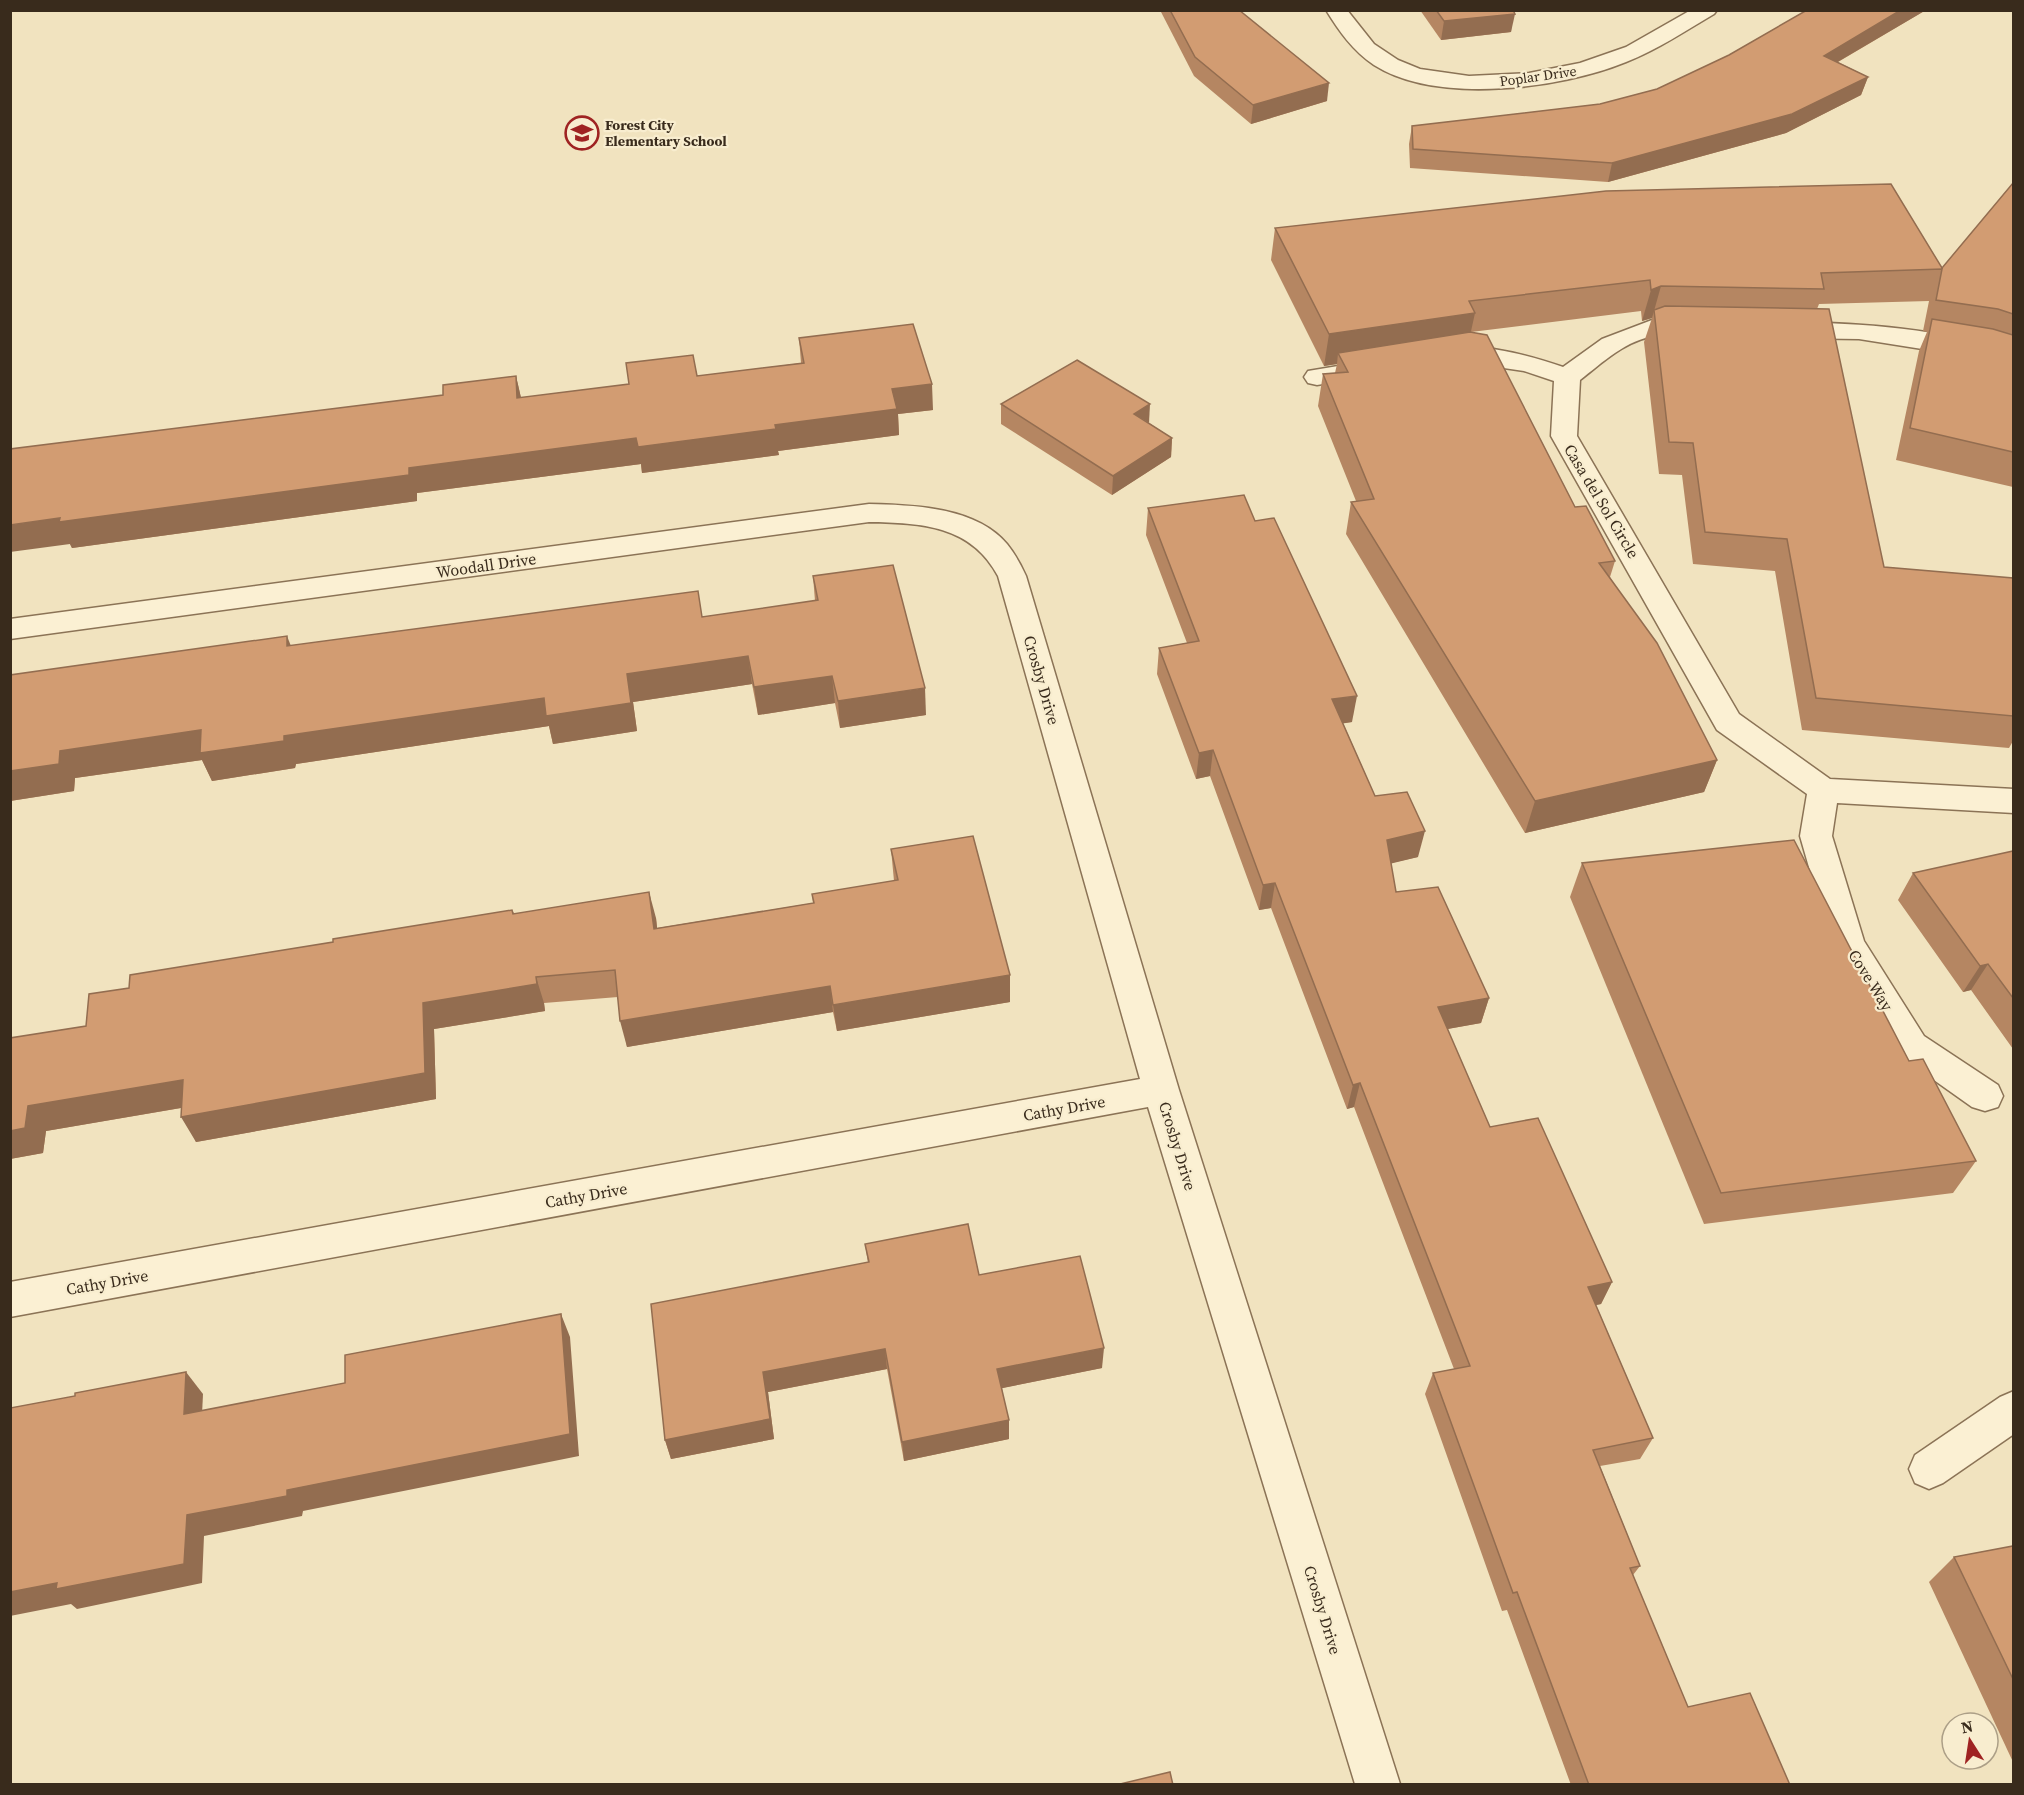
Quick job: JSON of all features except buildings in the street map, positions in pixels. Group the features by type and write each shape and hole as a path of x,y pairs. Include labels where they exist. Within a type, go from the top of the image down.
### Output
{"street":[{"name":"Poplar Drive","path":"1336,10 1351,33 1370,52 1390,66 1428,78 1475,83 1527,80 1574,72 1612,60 1707,10"},
{"path":"1429,359 1463,354 1528,364 1567,377 1611,344 1652,328 1721,329"},
{"path":"1767,330 1859,331 1983,351 2013,361"},
{"path":"1317,377 1396,365"},
{"name":"Casa del Sol Circle","path":"1567,377 1564,436 1728,722 1823,790"},
{"name":"Woodall Drive","path":"10,629 869,513 916,514 960,524"},
{"name":"Crosby Drive","path":"960,524 996,549 1012,576 1161,1090 1378,1785"},
{"path":"1823,790 2013,801"},
{"name":"Cove Way","path":"1823,790 1816,836 1848,944 1912,1046 1985,1096"},
{"name":"Cathy Drive","path":"10,1300 1161,1090"},
{"path":"1929,1469 2013,1410"}],"place":[{"name":"Forest City Elementary School","path":"582,133"}]}
